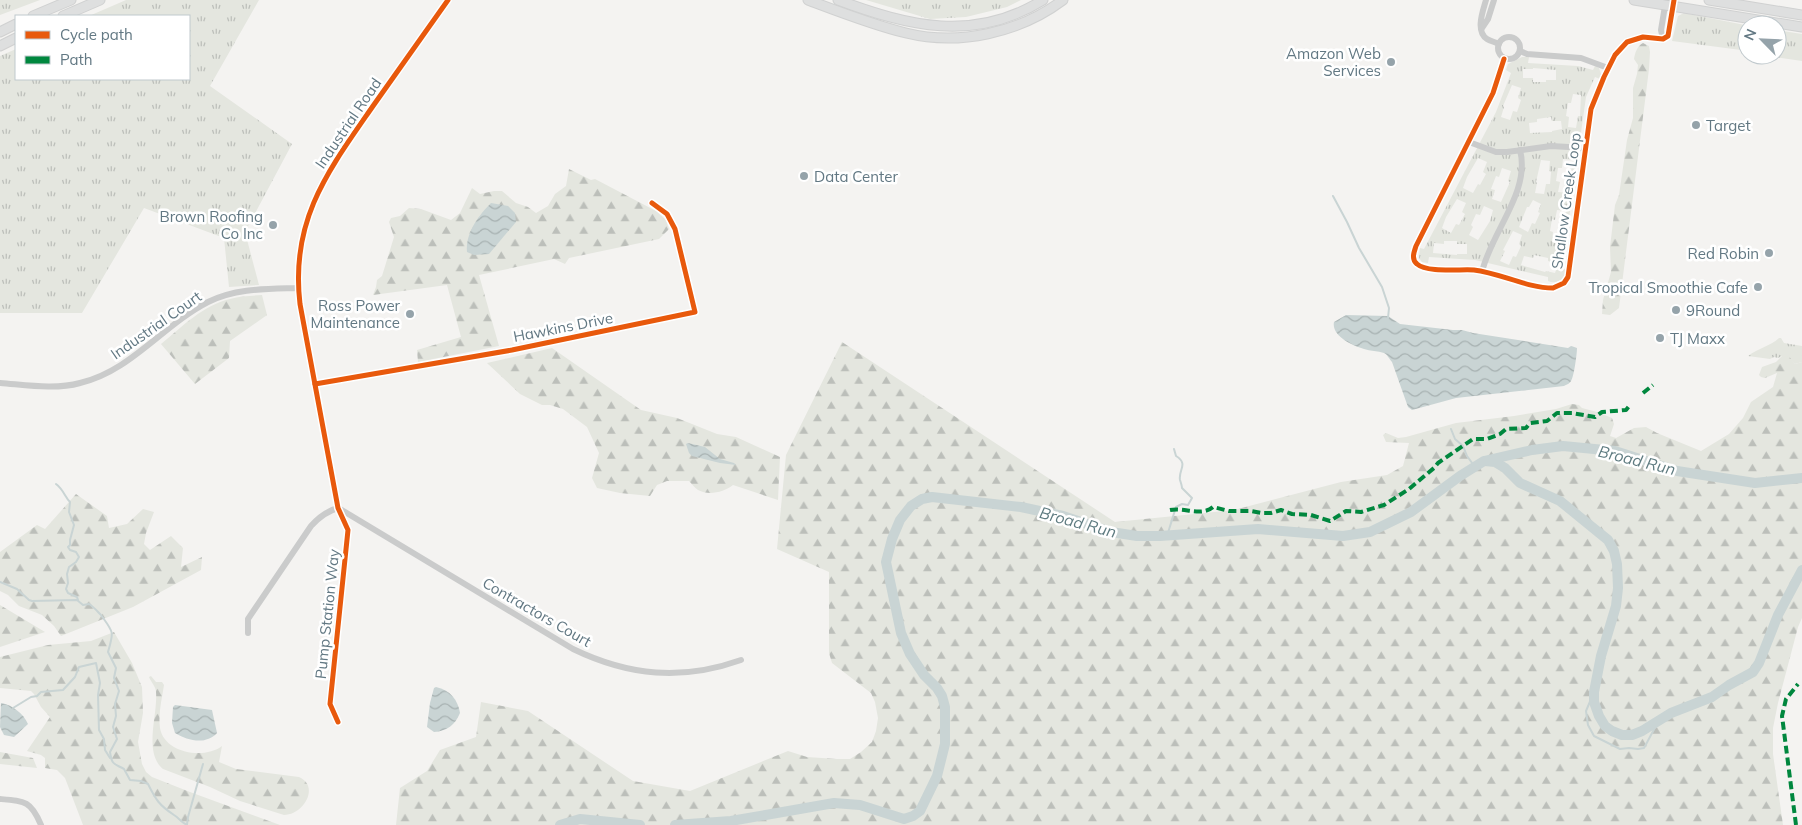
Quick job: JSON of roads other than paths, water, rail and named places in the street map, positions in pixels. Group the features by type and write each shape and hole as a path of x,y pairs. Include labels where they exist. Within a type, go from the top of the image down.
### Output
{"main road":[{"path":"35,15 70,0"},
{"path":"65,15 100,0"},
{"path":"808,0 906,33 943,38 975,36 1010,27 1039,16 1063,0"},
{"path":"838,0 876,14 908,22 956,27 988,22 1008,16 1043,0"},
{"path":"1634,0 1669,3 1802,27"},
{"path":"1710,0 1802,15"},
{"path":"0,32 15,24"},
{"path":"0,46 15,38"}],"street":[{"name":"Industrial Road","path":"338,508 298,288 297,271 301,241 310,211 322,183 448,0"},
{"path":"1486,0 1480,18 1482,28 1485,37 1499,44"},
{"path":"1482,28 1488,19 1494,0"},
{"name":"Shallow Creek Loop","path":"1504,58 1493,93 1413,254 1414,260 1417,264 1427,268 1482,272 1548,288 1559,286 1564,283 1568,276 1591,109 1608,68 1615,55 1627,42 1643,37 1663,39 1661,30 1669,3"},
{"path":"1504,38 1514,38 1519,42 1520,51 1515,58 1504,58 1498,51 1499,44 1504,38"},
{"path":"1520,51 1527,54 1581,58 1608,68"},
{"path":"1469,142 1496,152 1551,146 1586,148"},
{"path":"1482,272 1484,262 1507,215 1518,187 1522,165 1520,150"},
{"name":"Hawkins Drive","path":"316,384 512,350 695,312 676,228 666,214 652,203"},
{"name":"Industrial Court","path":"0,383 53,386 73,385 88,381 106,374 123,364 187,315 215,299 248,290 298,288"},
{"path":"248,634 248,619 312,526 322,515 338,508"},
{"name":"Contractors Court","path":"338,508 573,649 600,661 640,671 672,673 711,669 741,660"},
{"name":"Pump Station Way","path":"338,508 347,527 348,534 330,704 338,722"},
{"path":"0,799 16,800 29,804 41,825"}],"water":[{"path":"491,203 508,206 515,213 516,222 489,254 474,255 467,252 468,238 478,219"},
{"path":"1346,315 1388,316 1400,324 1462,330 1568,348 1571,346 1577,348 1572,379 1564,386 1456,398 1412,410 1408,407 1392,362 1387,355 1354,345 1344,340 1336,332 1334,322"},
{"path":"686,444 705,447 720,459 736,465 692,456"},
{"path":"434,688 445,690 452,696 460,713 450,727 434,732 427,727 430,703"},
{"path":"1,703 17,710 28,724 14,737 4,735 0,727"},
{"path":"175,705 212,710 217,733 208,739 191,740 175,733 172,723 173,707"}],"waterway":[{"path":"1333,196 1359,248 1382,287 1389,308 1388,318"},
{"path":"1451,429 1455,439 1463,446 1475,467"},
{"name":"Broad Run","path":"675,825 731,821 834,803 860,805 904,819 920,811 937,776 945,744 945,707 942,696 924,675 910,654 901,633 886,562 892,539 900,520 911,506 922,499 932,497 1021,507 1063,516 1111,532 1137,536 1258,529 1343,536 1370,532 1411,512 1484,461 1532,450 1563,446 1615,451 1677,471 1755,483 1802,478"},
{"path":"1167,536 1176,507 1182,504 1188,505 1192,498 1182,488 1180,480 1182,462 1176,456 1174,449"},
{"path":"1485,461 1495,462 1505,468 1520,483 1560,501 1608,540 1614,551 1617,564 1618,588 1616,606 1601,656 1594,692 1594,702 1605,726 1622,735 1632,735 1642,731 1671,713 1712,697 1753,672 1759,663 1778,615 1802,570"},
{"path":"56,484 70,502 69,512 74,525 68,547 76,552 79,557 69,567 66,589 68,593 77,597 78,600"},
{"path":"0,582 17,589 32,601 77,600 83,605 89,604 101,615 112,632 108,652 116,668 114,678 119,691 115,704 116,716 113,727 117,739 110,752 112,762 124,769 130,780 148,784 161,805 187,825"},
{"path":"13,708 41,692 63,690 75,677 79,667 96,663 100,683 98,695 99,730 104,739 105,750 110,758"},
{"path":"1594,692 1586,711 1588,725 1594,736 1620,749 1644,748 1658,722"},
{"path":"187,824 203,764"},
{"name":"Broad Run","path":"560,825 580,819 640,825"}],"place":[{"name":"Amazon Web Services","path":"1391,62"},
{"name":"Target","path":"1696,125"},
{"name":"Data Center","path":"804,176"},
{"name":"Brown Roofing Co Inc","path":"273,225"},
{"name":"Red Robin","path":"1769,253"},
{"name":"Tropical Smoothie Cafe","path":"1758,287"},
{"name":"9Round","path":"1676,310"},
{"name":"Ross Power Maintenance","path":"410,314"},
{"name":"TJ Maxx","path":"1660,338"}]}
